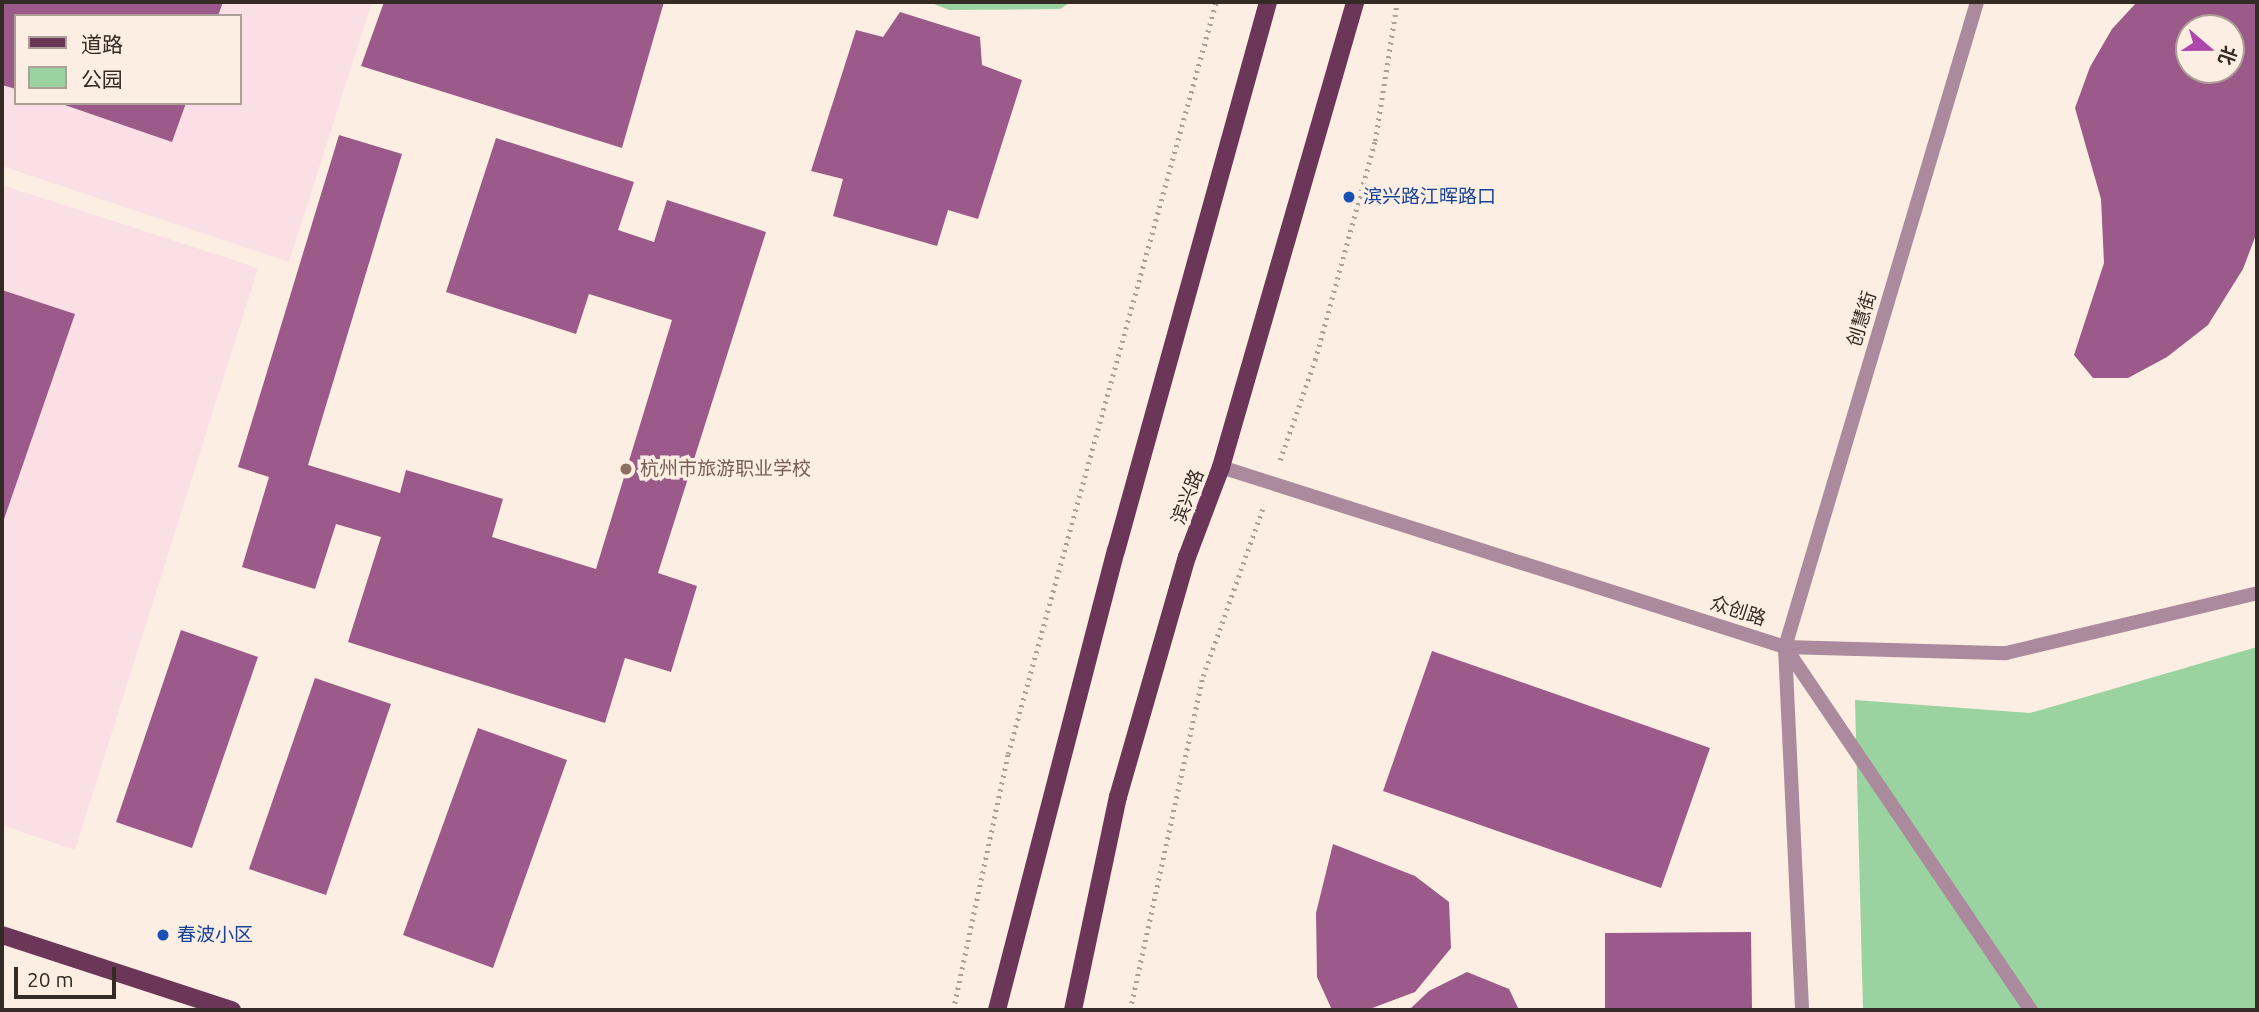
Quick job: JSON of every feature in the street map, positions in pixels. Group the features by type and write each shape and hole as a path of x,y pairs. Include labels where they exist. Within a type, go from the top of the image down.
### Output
{"main road":[{"path":"997,1010 1116,551 1268,2"},
{"name":"滨兴路","path":"1073,1010 1118,797 1187,557 1222,467 1355,2"},
{"path":"2,935 232,1010"}],"street":[{"name":"创慧街","path":"1802,1010 1785,647 1977,2"},
{"name":"众创路","path":"1222,467 1785,647 2007,653 2257,593"},
{"path":"1785,647 2031,1010"}],"path":[{"path":"953,1010 1008,754 1216,2"}],"shaded area":[{"path":"2,2 372,2 289,262 2,166"},
{"path":"2,185 258,268 75,850 2,825"}],"green space":[{"path":"929,2 1071,2 1060,9 949,10"},
{"path":"2257,647 2257,1010 1863,1010 1855,700 2030,713"}],"building":[{"path":"2,2 223,2 219,14 14,14 14,88 2,85"},
{"path":"384,2 664,2 622,148 361,66"},
{"path":"2137,2 2257,2 2257,232 2243,269 2208,325 2167,357 2128,378 2093,378 2074,355 2104,263 2101,199 2075,108 2090,67 2112,29"},
{"path":"900,12 980,37 982,65 1022,80 978,219 948,210 937,246 833,216 843,179 811,171 856,30 883,37"},
{"path":"65,105 185,105 172,142"},
{"path":"339,135 402,154 308,465 400,493 406,470 503,499 492,537 596,569 672,320 589,294 576,334 446,292 496,138 634,182 618,230 654,242 667,200 766,232 658,573 697,586 671,672 625,658 605,723 348,642 381,537 336,524 315,589 242,567 269,477 238,467"},
{"path":"2,290 75,314 2,525"},
{"path":"181,630 258,657 192,848 116,822"},
{"path":"1432,651 1710,748 1661,888 1383,791"},
{"path":"315,678 391,704 326,895 249,869"},
{"path":"478,728 567,760 493,968 403,935"},
{"path":"1333,844 1415,876 1449,902 1451,948 1415,992 1367,1010 1332,1010 1317,977 1316,913"},
{"path":"1751,932 1752,1010 1605,1010 1605,933"},
{"path":"1467,972 1509,989 1519,1010 1409,1010 1429,991"}],"place":[{"name":"滨兴路江晖路口","path":"1349,197"},
{"name":"杭州市旅游职业学校","path":"626,469"},
{"name":"春波小区","path":"163,935"}]}
